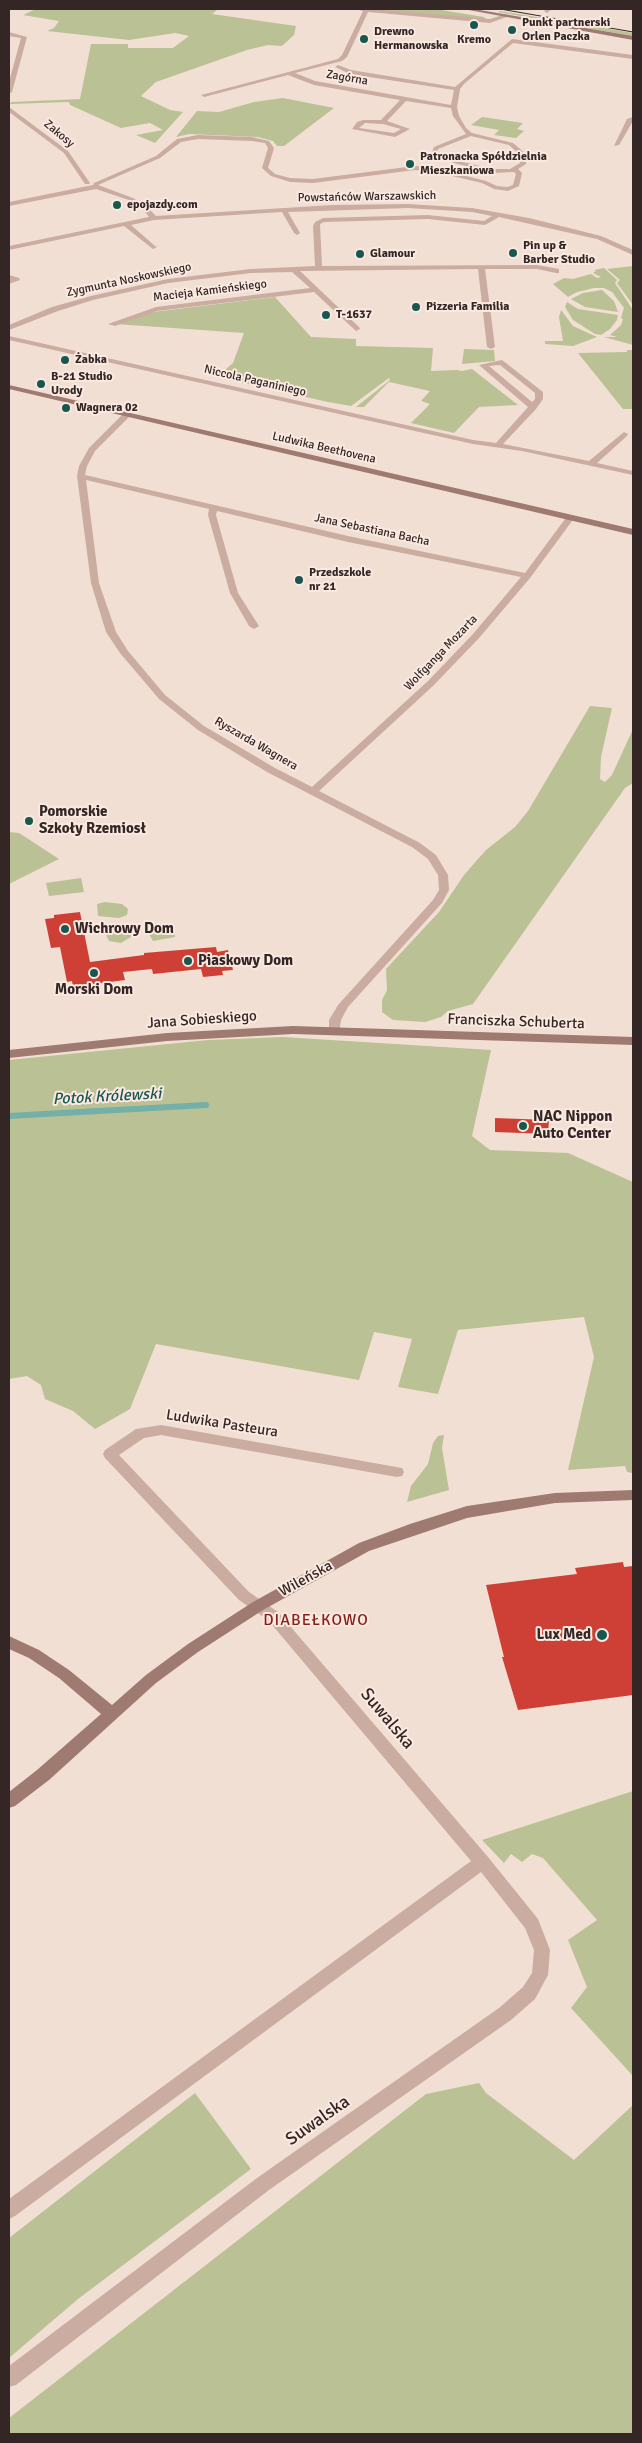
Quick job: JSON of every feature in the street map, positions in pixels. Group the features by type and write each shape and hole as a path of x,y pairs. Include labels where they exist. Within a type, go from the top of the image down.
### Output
{"street":[{"path":"358,9 490,21 506,16"},
{"path":"466,9 633,38"},
{"path":"204,95 340,60 345,56 366,10"},
{"path":"9,34 24,37 9,92"},
{"path":"470,134 436,148 433,153 484,169 502,171 515,170 521,166 525,159 519,149 511,144 470,134 459,122 454,107 457,89 478,68 512,41 633,57"},
{"path":"338,67 350,72 457,89"},
{"name":"Zagórna","path":"288,74 314,84 454,107"},
{"path":"383,122 407,129 395,135 354,128 362,122 383,122 404,99"},
{"name":"Zakosy","path":"9,109 66,152 86,185"},
{"path":"616,145 630,119 633,119"},
{"path":"96,186 158,157 179,140 198,137 252,139 267,142 271,146 265,168 273,175 290,180 313,181 414,168 435,170 474,179 496,188 508,189 516,186 519,173 515,170"},
{"path":"9,204 86,185 110,190 131,198 144,207 154,218"},
{"name":"Powstańców Warszawskich","path":"9,248 154,218 284,210 425,206 499,214 586,234 633,252"},
{"path":"284,210 297,233"},
{"path":"319,268 317,223 323,220 428,217 485,223 499,214"},
{"path":"124,223 153,247"},
{"path":"481,267 491,347"},
{"name":"Zygmunta Noskowskiego","path":"9,328 73,303 168,281 251,271 319,268 537,267 556,271"},
{"path":"294,269 356,330"},
{"path":"9,277 16,280 9,282"},
{"name":"Macieja Kamieńskiego","path":"112,324 156,309 314,290"},
{"name":"Niccola Paganiniego","path":"9,338 473,442 633,473"},
{"path":"497,446 533,407 539,399 539,392 502,362 483,365 533,407"},
{"name":"Ludwika Beethovena","path":"9,387 633,532"},
{"name":"Ryszarda Wagnera","path":"127,415 92,450 83,466 81,476 84,514 96,583 111,632 125,653 162,697 201,728 237,752 416,845 432,857 444,875 444,890 438,901 344,1005 335,1020 335,1030"},
{"path":"591,464 624,434"},
{"name":"Jana Sebastiana Bacha","path":"81,476 357,540 527,576"},
{"path":"213,507 212,515 234,593 254,626"},
{"name":"Wolfganga Mozarta","path":"312,792 431,683 476,636 527,576 571,517"},
{"name":"Jana Sobieskiego","path":"9,1054 102,1042 210,1034 335,1030 398,1032"},
{"name":"Franciszka Schuberta","path":"398,1032 633,1041"},
{"name":"Ludwika Pasteura","path":"258,1606 244,1596 110,1454 132,1437 151,1430 161,1430 397,1472"},
{"name":"Wileńska","path":"9,1801 43,1775 111,1713 172,1663 258,1606 364,1548 424,1525 468,1512 535,1500 633,1495"},
{"name":"Suwalska","path":"9,2378 264,2184 505,2014 529,1993 540,1975 542,1950 532,1924 482,1862 273,1616 258,1606"},
{"path":"9,1642 34,1654 64,1674 111,1713"},
{"path":"9,2210 482,1862"}],"green space":[{"path":"36,9 207,9 217,10 212,14 296,26 294,35 282,46 268,45 247,50 156,82 141,96 170,110 183,112 155,143 136,135 163,130 150,123 121,128 70,105 69,102 10,104 11,102 80,99 91,44 128,44 128,48 173,48 189,36 175,33 129,40 47,31 54,28 59,21 23,15"},
{"path":"371,9 435,9 484,17 486,20"},
{"path":"498,12 633,33 633,36"},
{"path":"283,98 334,108 284,146 277,146 273,141 258,137 189,134 176,137 197,111 219,112 254,102"},
{"path":"482,117 523,123 517,129 524,131 516,138 494,135 499,130 471,125"},
{"path":"633,266 633,305 617,283 620,280 607,269"},
{"path":"604,268 617,280 615,283 633,310 633,345 604,337 617,337 610,335 621,325 623,319 621,318 624,308 612,292 604,288 594,288 577,292 568,297 553,284 564,278 573,279 591,274 597,278 601,277 593,273 596,271 594,270"},
{"path":"602,290 614,301 618,312 585,307 571,299 583,293"},
{"path":"275,297 311,337 356,339 356,346 433,348 431,371 462,371 472,369 518,405 479,407 454,433 411,423 430,404 421,401 430,391 389,382 364,407 356,407 390,380 389,378 351,406 328,402 217,377 233,363 244,333 115,324 153,312"},
{"path":"567,302 578,309 618,315 617,320 610,329 601,335 595,334 573,320 565,307"},
{"path":"561,310 573,326 597,337 573,346 545,344 545,341 563,341 559,317"},
{"path":"464,349 494,350 495,361 462,364"},
{"path":"627,350 633,350 633,409 623,409 578,353 627,352"},
{"path":"590,706 612,708 601,757 600,779 605,782 612,775 633,729 633,783 625,788 473,1004 448,1011 441,1017 425,1022 393,1020 382,1012 382,1000 387,990 386,969 439,912 464,875 486,850 515,827 528,811"},
{"path":"9,832 19,833 59,859 9,884"},
{"path":"81,878 84,892 49,896 46,883"},
{"path":"105,902 122,904 128,909 127,915 119,918 98,916 97,904"},
{"path":"152,923 165,924 174,928 175,937 153,941 145,927"},
{"path":"114,927 127,928 131,932 131,937 121,943 109,941 105,933"},
{"path":"283,1037 491,1050 472,1136 490,1150 568,1153 633,1182 633,1473 627,1472 625,1466 568,1470 594,1357 584,1317 458,1330 438,1394 398,1387 412,1339 374,1332 359,1380 156,1344 130,1409 95,1429 73,1411 45,1399 41,1385 27,1376 9,1379 9,1060 208,1040"},
{"path":"444,1435 442,1448 449,1490 407,1502 411,1486 428,1464 433,1443 438,1436"},
{"path":"633,1791 633,2076 571,2008 587,1987 568,1940 597,1920 543,1858 532,1854 522,1862 511,1854 504,1863 482,1840"},
{"path":"479,2083 486,2093 574,2160 633,2105 633,2434 9,2434 9,2418 426,2094"},
{"path":"195,2093 251,2169 78,2299 9,2358 9,2238"}],"building":[{"path":"80,912 90,962 144,955 144,953 216,947 217,952 228,950 233,970 222,971 223,975 203,977 201,969 153,974 152,969 123,972 125,980 73,987 72,981 67,982 60,947 51,948 45,919 54,918 54,915"},
{"name":"NAC Nippon Auto Center","path":"495,1118 549,1120 548,1134 495,1132"},
{"name":"Lux Med","path":"623,1562 624,1567 633,1566 633,1695 518,1710 502,1657 504,1657 486,1585 577,1574 575,1568"}],"waterway":[{"name":"Potok Królewski","path":"9,1116 206,1105"}],"tram line":[{"path":"500,9 633,32"}],"place":[{"name":"Kremo","path":"474,25"},
{"name":"Punkt partnerski Orlen Paczka","path":"512,30"},
{"name":"Drewno Hermanowska","path":"364,39"},
{"name":"Patronacka Spółdzielnia Mieszkaniowa","path":"410,164"},
{"name":"epojazdy.com","path":"117,205"},
{"name":"Pin up & Barber Studio","path":"513,253"},
{"name":"Glamour","path":"360,254"},
{"name":"Pizzeria Familia","path":"416,307"},
{"name":"T-1637","path":"326,315"},
{"name":"Żabka","path":"65,360"},
{"name":"B-21 Studio Urody","path":"41,384"},
{"name":"Wagnera 02","path":"66,408"},
{"name":"Przedszkole nr 21","path":"299,580"},
{"name":"Pomorskie Szkoły Rzemiosł","path":"29,821"},
{"name":"Wichrowy Dom","path":"65,929"},
{"name":"Piaskowy Dom","path":"188,961"},
{"name":"Morski Dom","path":"94,973"},
{"name":"NAC Nippon Auto Center","path":"523,1126"},
{"name":"Lux Med","path":"602,1635"}],"district":[{"name":"DIABEŁKOWO","path":"316,1621"}]}
